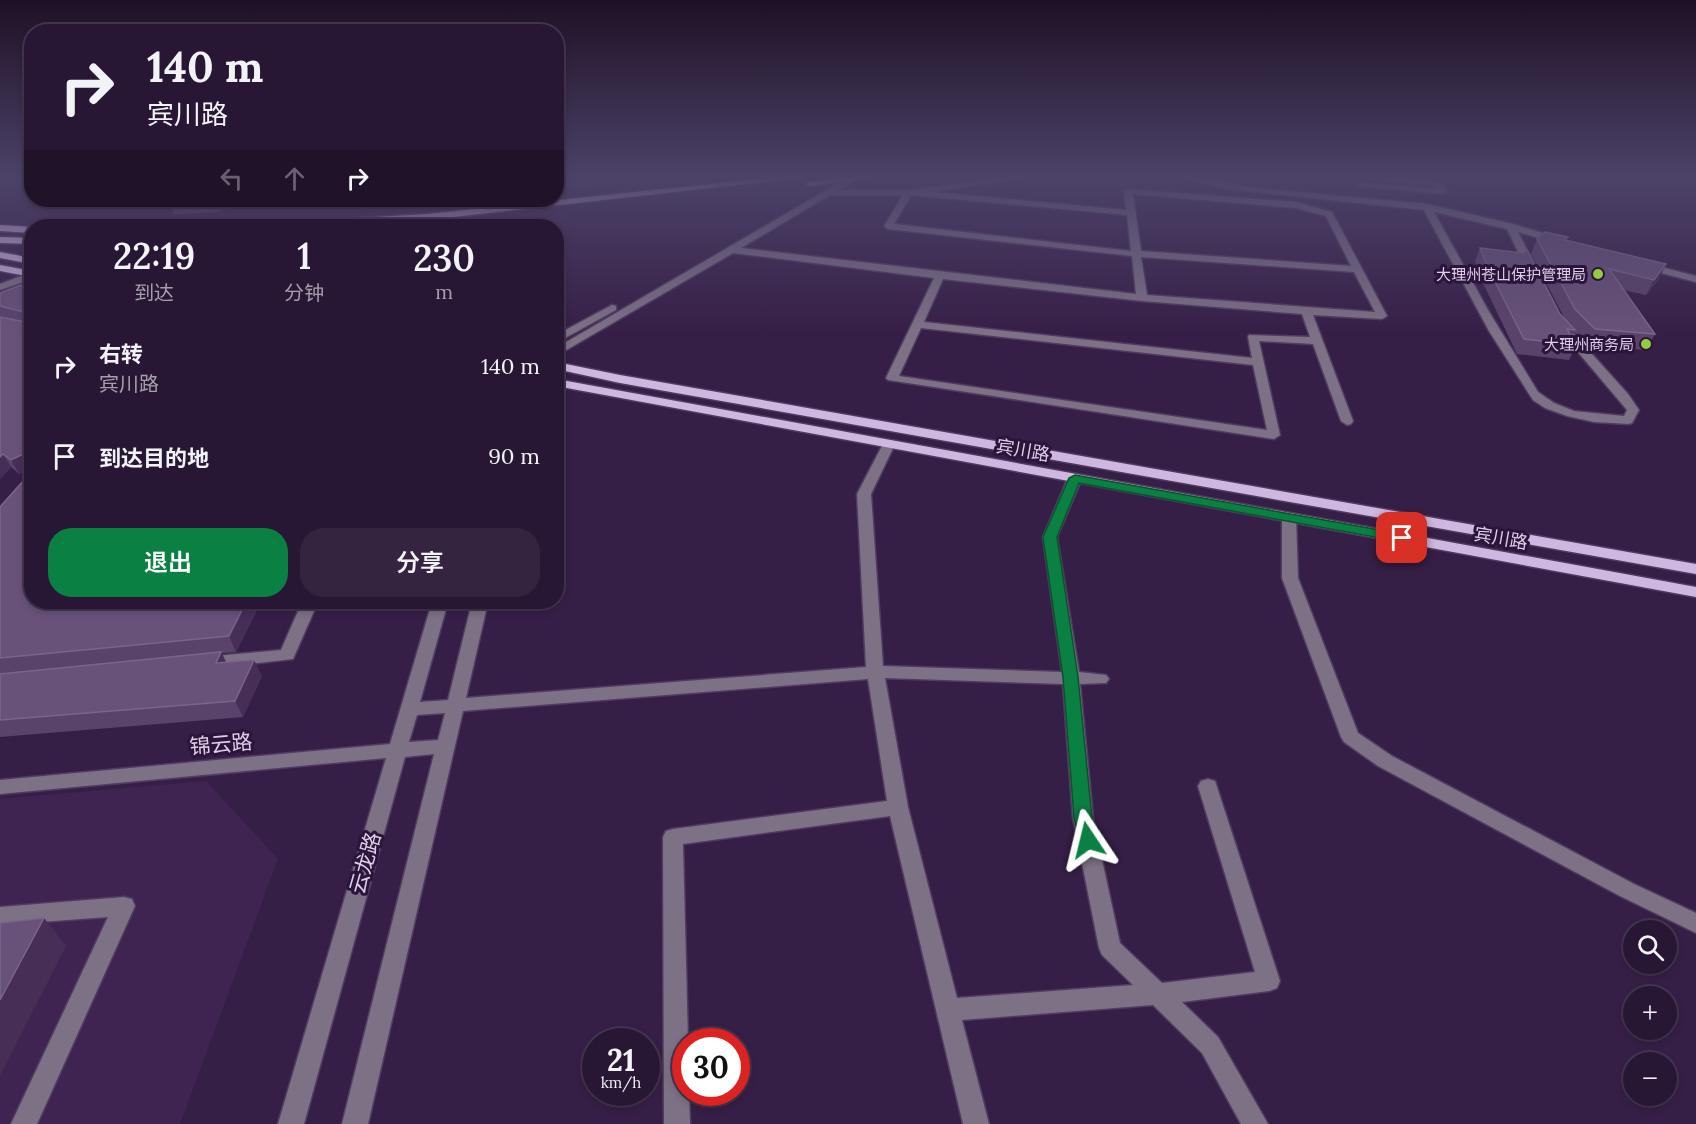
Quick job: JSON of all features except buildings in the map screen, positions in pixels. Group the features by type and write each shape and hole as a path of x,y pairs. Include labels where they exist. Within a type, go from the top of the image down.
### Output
{"main road":[{"path":"0,228 24,230"},
{"path":"0,240 24,241"},
{"path":"0,255 24,260"},
{"path":"0,268 24,272"},
{"name":"宾川路","path":"564,367 631,381 1696,569"},
{"name":"宾川路","path":"564,383 1696,592"}],"street":[{"path":"564,335 752,227"},
{"path":"564,348 770,227"},
{"path":"901,227 1136,254 1358,268"},
{"path":"1133,227 1142,298"},
{"path":"732,250 939,277 1142,298 1382,316 1336,227"},
{"path":"1438,227 1495,333 1538,399 1551,407 1577,414 1610,420 1628,420 1633,410 1624,397 1561,327 1556,317"},
{"path":"1511,227 1535,276"},
{"path":"1515,227 1573,245"},
{"path":"1636,263 1696,279"},
{"path":"0,287 24,277"},
{"path":"939,277 892,378 1275,435 1253,337 1317,341"},
{"path":"1306,311 1347,421"},
{"path":"917,324 1258,362"},
{"path":"889,444 864,494 875,672 898,807 976,1124"},
{"path":"1075,478 1050,537 1071,677 1083,818 1110,948 1210,1044 1255,1124"},
{"path":"1289,517 1290,578 1350,737 1396,766 1627,890 1696,923"},
{"path":"184,665 287,655 307,609"},
{"name":"云龙路","path":"291,1124 438,609"},
{"path":"355,1124 478,609"},
{"path":"409,710 875,672 1100,679"},
{"name":"锦云路","path":"0,787 446,746"},
{"path":"948,1010 1157,994 1269,981 1208,786"},
{"path":"677,1124 673,837 898,807"},
{"path":"0,916 124,906 24,1124"}],"shaded area":[{"path":"206,781 278,859 180,1124 0,1124 0,799"}],"place":[{"name":"大理州苍山保护管理局","path":"1598,274"},
{"name":"大理州商务局","path":"1646,344"}],"route":[{"path":"1088,840 1083,818 1071,677 1050,537 1075,478 1402,538"}]}
